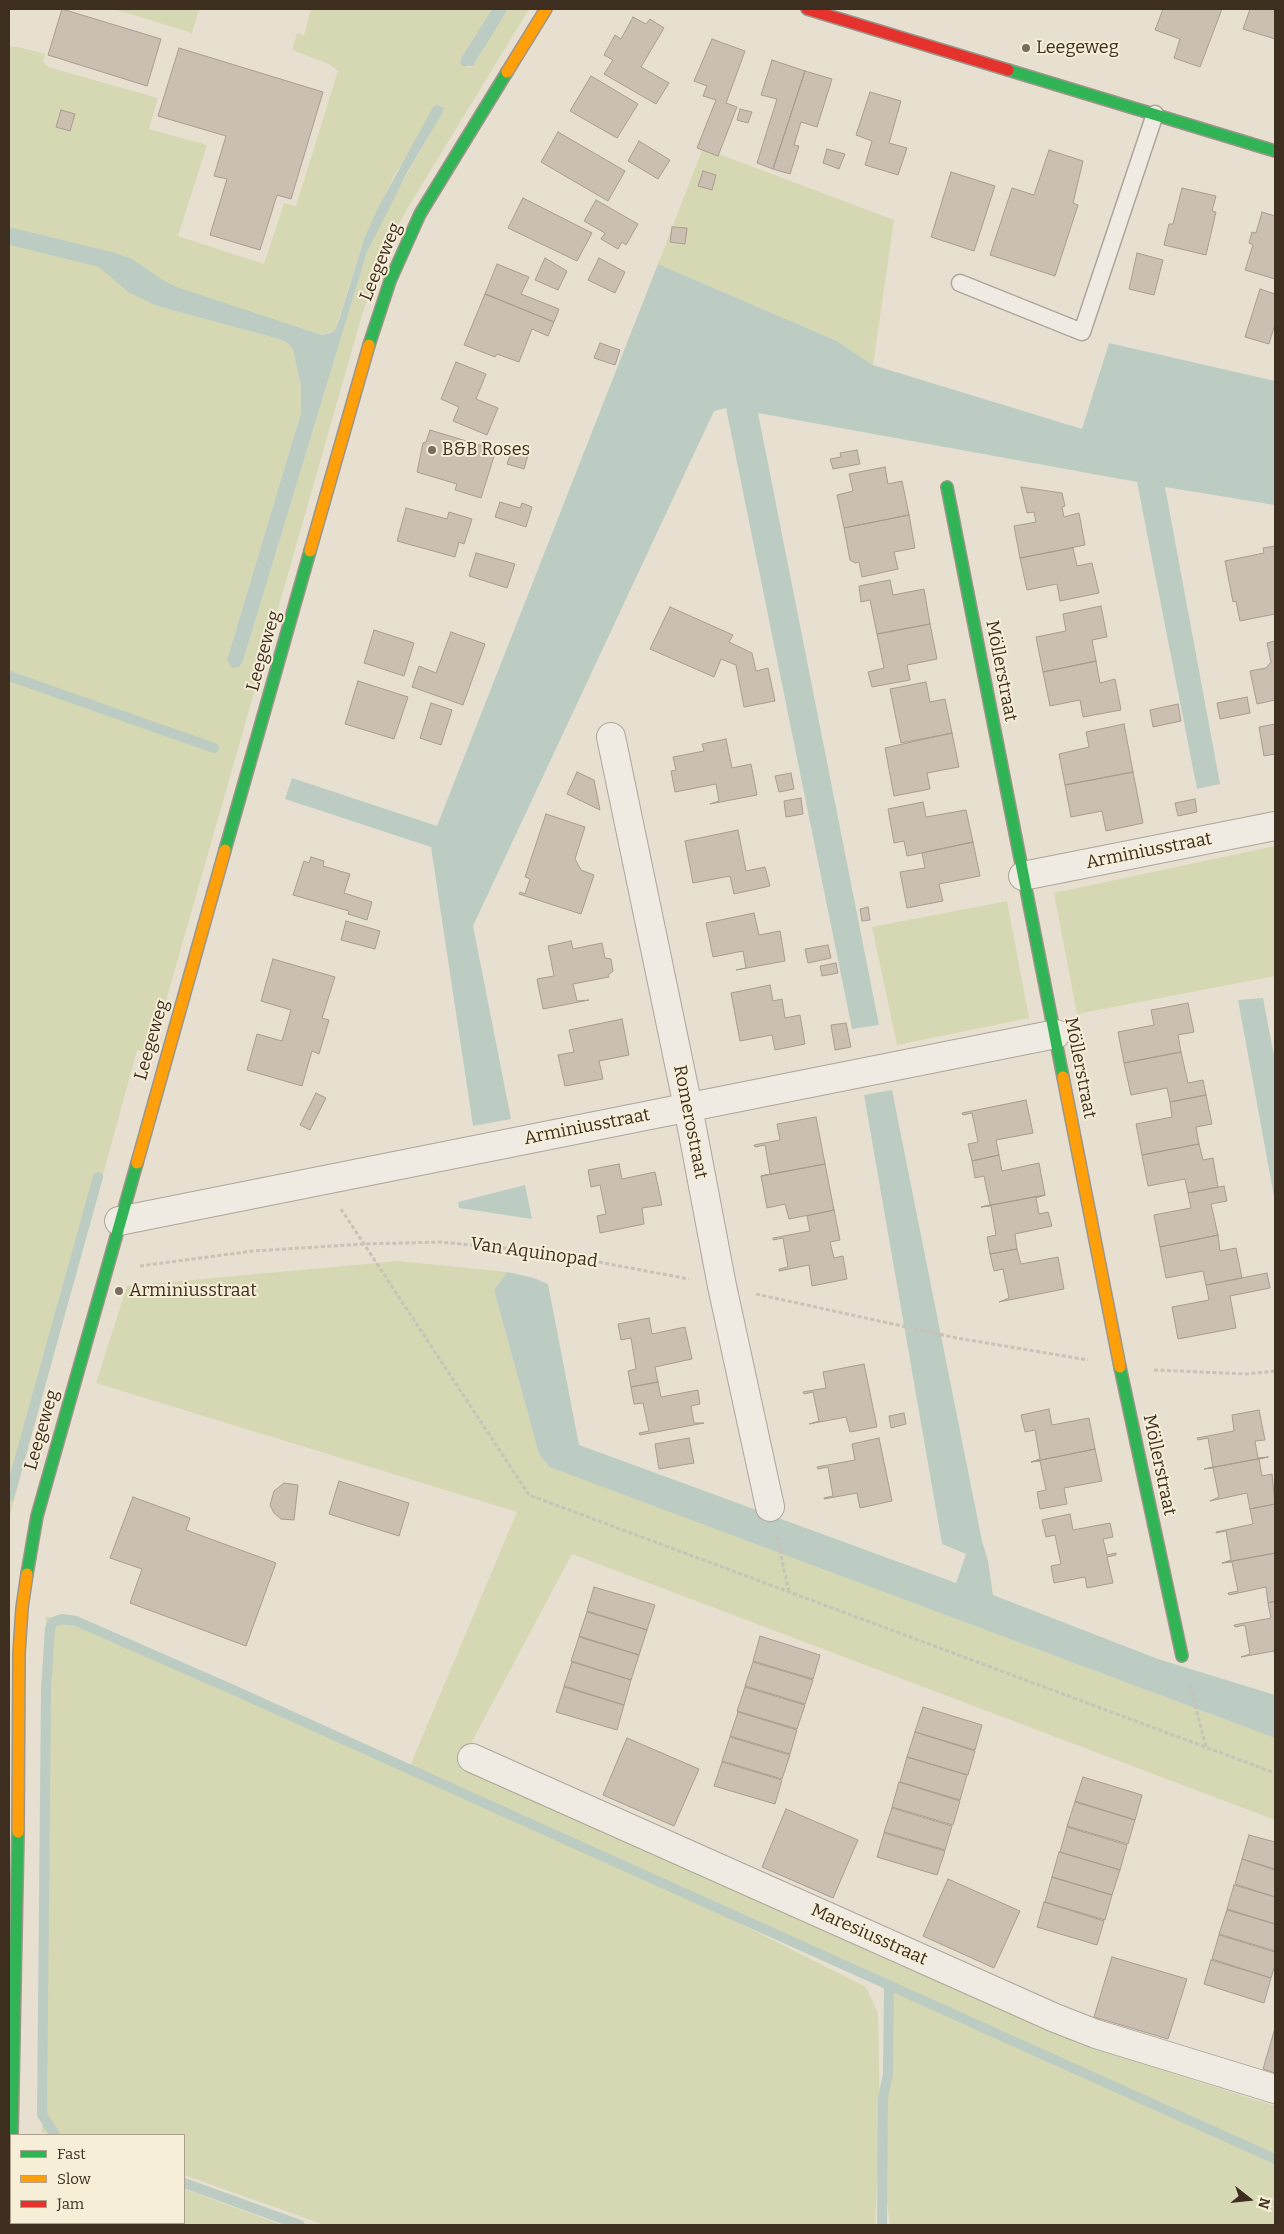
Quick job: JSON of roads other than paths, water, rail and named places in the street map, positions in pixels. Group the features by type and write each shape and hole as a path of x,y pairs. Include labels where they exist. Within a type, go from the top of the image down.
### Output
{"main road":[{"name":"Leegeweg","path":"12,2134 17,1925 18,1689 22,1608 37,1516 119,1220 371,339 390,281 420,214 546,9"},
{"path":"807,9 1275,151"},
{"name":"Möllerstraat","path":"946,487 1056,1034 1120,1365 1182,1656"}],"street":[{"name":"Romerostraat","path":"611,737 688,1107 722,1286 770,1508"},
{"name":"Arminiusstraat","path":"1023,876 1275,826"},
{"name":"Arminiusstraat","path":"119,1220 1056,1034"},
{"name":"Maresiusstraat","path":"472,1758 1054,2018 1096,2034 1275,2089"}],"lane":[{"path":"960,283 1082,332 1155,114"}],"waterway":[{"path":"9,676 214,748"},
{"path":"9,1497 98,1177"},
{"path":"54,2134 42,2114 46,1689 50,1628 53,1622 62,1619 76,1621 229,1688 1275,2159"},
{"path":"882,2225 883,2098 888,2074 889,1985"},
{"path":"185,2183 300,2225"}],"place":[{"name":"Leegeweg","path":"1026,48"},
{"name":"B&B Roses","path":"432,450"},
{"name":"Arminiusstraat","path":"119,1291"}]}
